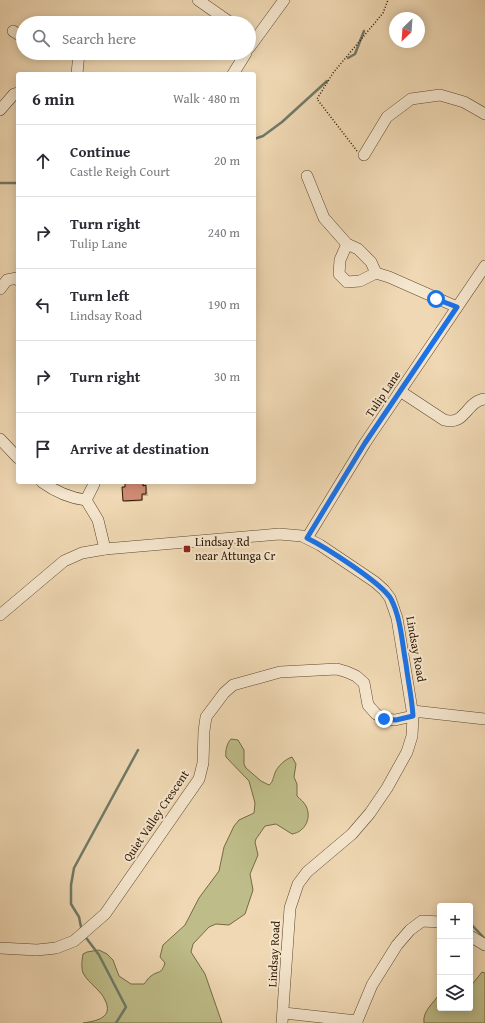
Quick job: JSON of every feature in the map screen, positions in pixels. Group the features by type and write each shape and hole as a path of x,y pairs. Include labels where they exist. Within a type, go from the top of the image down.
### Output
{"street":[{"path":"198,0 221,16"},
{"path":"256,35 284,0"},
{"path":"77,72 78,60"},
{"path":"234,72 242,60"},
{"path":"0,110 16,94"},
{"path":"364,155 387,117 411,99 440,95 464,102 485,114"},
{"path":"307,176 324,218 347,244 358,249 371,262 376,273"},
{"path":"347,244 340,260 339,274 347,282 360,281 376,273 457,307"},
{"name":"Tulip Lane","path":"307,538 365,443 484,269"},
{"path":"0,289 7,280 16,278"},
{"path":"400,391 444,420 450,422 459,419 476,401 485,399"},
{"path":"0,439 16,456"},
{"path":"45,484 57,492 73,498 86,500"},
{"path":"86,500 94,484"},
{"path":"86,500 98,520 104,550"},
{"name":"Lindsay Road","path":"0,615 64,561 82,553 279,534 307,538 320,545 375,582 390,598 398,618 413,713 412,736 407,752 387,788 374,807 352,834 307,872 298,884 290,908 283,1018"},
{"name":"Quiet Valley Crescent","path":"0,948 37,950 56,948 74,941 105,914 199,779 203,762 206,717 224,693 233,685 280,672 336,669 356,676 364,683 368,705 376,714 384,719 396,720 413,713"},
{"path":"413,713 485,719"},
{"path":"283,1018 357,1022 372,985 397,945 410,930 422,921 437,922"},
{"path":"473,938 485,946"}],"path":[{"path":"364,155 356,150 317,99 333,73 383,13 388,0"}],"shaded area":[{"path":"231,739 238,740 244,750 244,764 246,768 261,781 269,785 279,766 284,761 292,757 296,764 294,777 297,784 297,796 303,802 308,811 308,820 301,830 292,834 276,824 265,826 255,842 258,855 250,874 253,890 245,914 229,925 216,924 209,927 193,944 191,952 205,974 222,1023 83,1023 102,1018 107,1011 107,1006 103,996 83,973 83,954 99,950 107,954 113,960 119,976 131,984 144,984 150,977 161,971 165,963 160,957 163,945 185,925 199,898 219,871 224,847 234,826 239,820 254,813 255,803 249,781 226,757 228,743"},
{"path":"482,972 485,973 485,1023 424,1023 427,1011 437,997 437,1011 473,1011 473,983"}],"building":[{"path":"125,484 146,485 146,494 142,494 142,500 123,501 122,487 125,487"}],"waterway":[{"path":"348,58 355,54 364,31"},
{"path":"256,138 263,136 282,122 327,81"},
{"path":"0,183 16,183"},
{"path":"81,927 79,917 71,904 71,885 74,868 138,750"},
{"path":"473,926 485,939"},
{"path":"84,935 99,955 126,1007 116,1023"}],"place":[{"name":"Lindsay Rd near Attunga Cr","path":"187,549"}],"route":[{"path":"384,719 396,720 413,716 398,618 390,598 375,582 307,538 365,443 457,307 436,299"}]}
